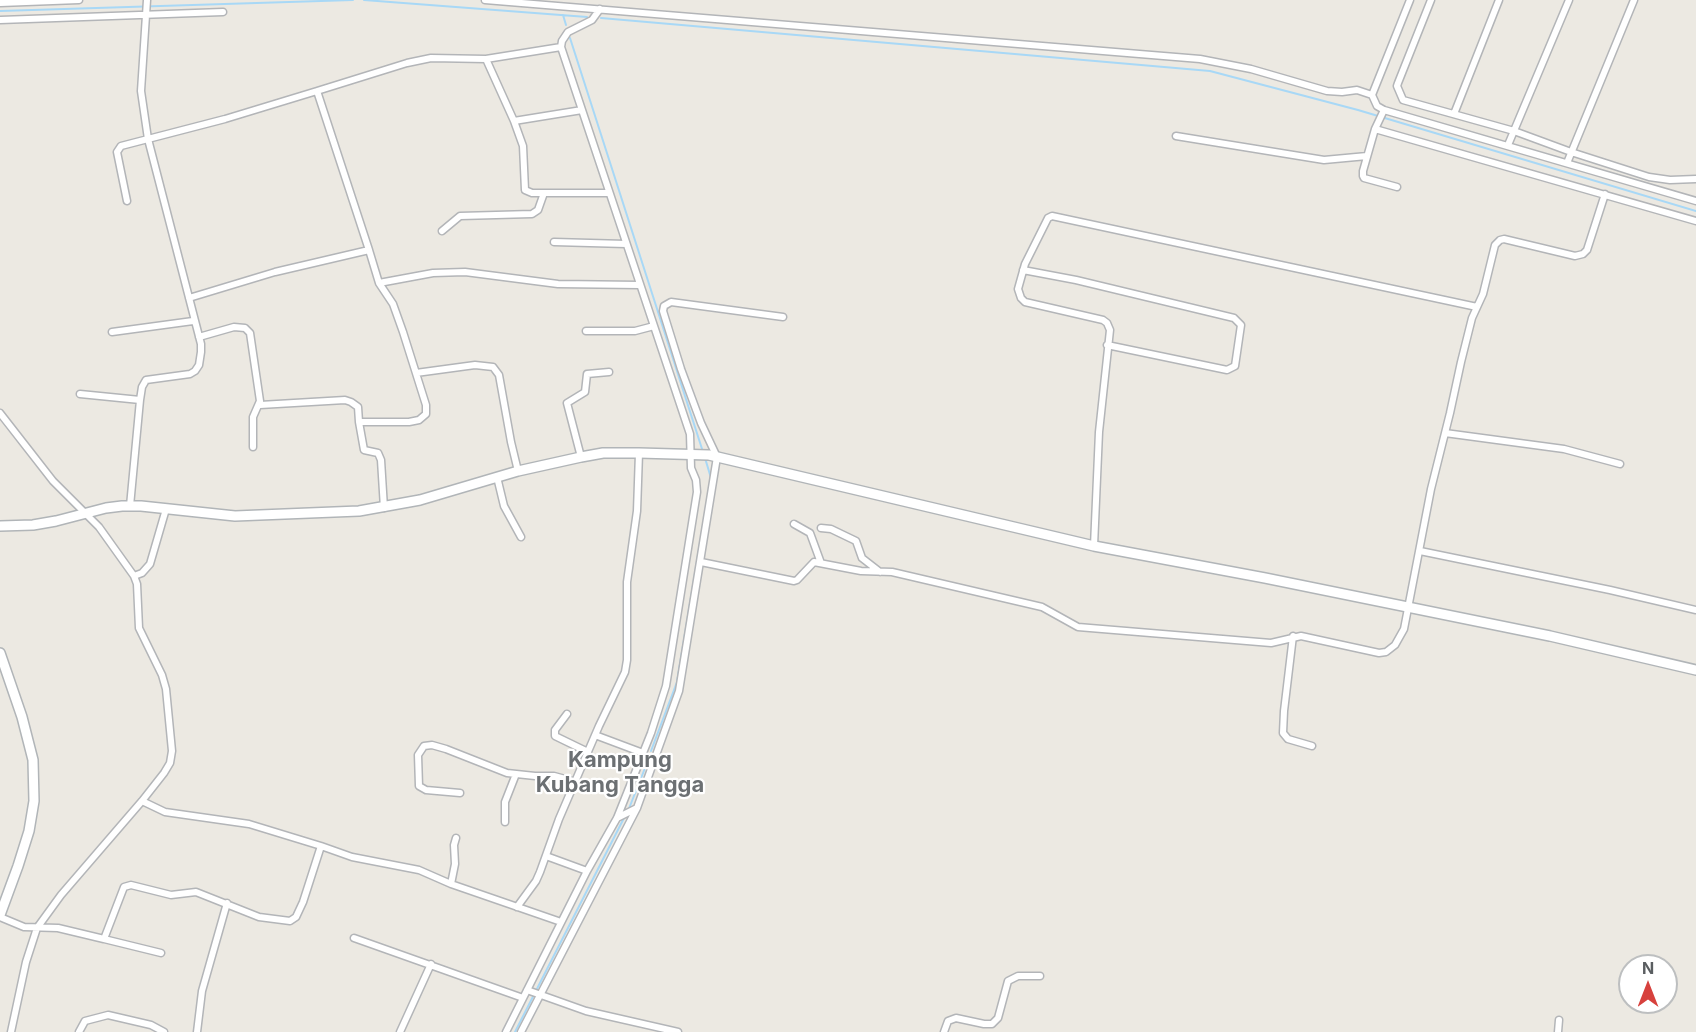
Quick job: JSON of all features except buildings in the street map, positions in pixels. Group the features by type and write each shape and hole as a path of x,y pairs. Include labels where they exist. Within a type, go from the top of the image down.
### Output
{"street":[{"path":"0,3 79,0"},
{"path":"130,506 142,387 146,380 195,371 201,352 148,139 141,91 147,0"},
{"path":"485,0 1200,59 1251,69 1327,91 1357,90 1372,95"},
{"path":"1410,0 1372,95 1383,112 1696,201"},
{"path":"1431,0 1397,86 1403,100 1514,131 1571,153 1649,177 1670,180 1696,179"},
{"path":"1454,114 1499,0"},
{"path":"1508,146 1569,0"},
{"path":"1567,163 1634,0"},
{"path":"521,1032 533,993 561,922 587,871 619,817 666,686 697,492 692,468 693,454 690,434 561,47 568,32 592,20 600,9"},
{"path":"0,20 223,12"},
{"path":"127,201 118,156 118,149 121,146 225,119 407,63 430,58 486,58 561,47"},
{"path":"486,58 514,121 524,151 525,190 528,193 609,193"},
{"path":"317,91 379,283 393,304 426,405 424,417 409,422 359,422"},
{"path":"514,121 582,110"},
{"path":"1383,112 1362,171 1364,178 1396,187"},
{"path":"1377,126 1696,221"},
{"path":"1176,136 1324,160 1366,156"},
{"path":"442,231 460,216 536,213 544,193"},
{"path":"700,562 794,580 799,578 812,563 861,571 892,573 1042,607 1078,627 1271,643 1293,636 1301,636 1379,653 1386,652 1400,638 1410,608 1433,480 1468,329 1483,294 1497,242 1508,240 1575,256 1583,254 1587,250 1605,194"},
{"path":"1094,546 1096,479 1110,330 1103,320 1023,300 1018,289 1023,270 1030,251 1048,218 1054,215 1477,307"},
{"path":"554,242 626,244"},
{"path":"189,298 275,272 369,250"},
{"path":"1023,270 1076,280 1234,318 1241,325 1235,366 1227,370 1107,345"},
{"path":"379,283 433,273 465,272 558,284 640,285"},
{"path":"506,1032 523,998 533,993 637,808 679,691 700,562 713,456 681,369 663,311 664,306 671,302 783,317"},
{"path":"112,332 194,321"},
{"path":"586,331 635,331 654,326"},
{"path":"199,337 234,327 248,330 255,357 260,405 253,417 253,447"},
{"path":"416,373 476,365 493,367 500,375 518,471"},
{"path":"581,457 567,403 585,392 587,374 609,372"},
{"path":"80,394 140,400"},
{"path":"260,405 345,400 358,407 364,450 378,453 380,456 384,508"},
{"path":"0,413 53,481 87,513 134,576 138,597 139,628 162,675 166,689 172,751 170,763 142,801 61,895 37,928 26,962 11,1032"},
{"path":"1445,433 1564,449 1620,464"},
{"path":"0,526 33,525 106,508 130,506 235,516 384,508 420,500 518,471 603,453 693,454 713,456 1094,546 1550,636 1696,670"},
{"path":"517,907 536,881 559,819 620,683 627,660 627,582 637,512 639,453"},
{"path":"497,477 504,506 521,537"},
{"path":"134,576 142,573 150,564 166,509"},
{"path":"794,524 810,533 821,563"},
{"path":"821,528 838,532 856,541 862,558 881,572"},
{"path":"1420,551 1696,610"},
{"path":"1293,636 1283,733 1288,739 1311,746"},
{"path":"0,653 22,717 33,760 34,801 29,831 0,916 24,927 58,928 161,953"},
{"path":"567,714 555,730 555,736 588,752"},
{"path":"595,735 643,753"},
{"path":"460,793 426,790 419,786 418,755 424,746 439,747 499,771 554,776 576,782"},
{"path":"505,822 505,802 516,774"},
{"path":"142,801 165,812 249,824 352,857 419,870 451,884 561,922"},
{"path":"619,817 637,808"},
{"path":"451,884 455,864 456,838"},
{"path":"104,939 126,885 171,895 196,892 259,917 290,921 296,917 303,902 321,846"},
{"path":"546,856 587,871"},
{"path":"197,1032 202,991 227,903"},
{"path":"354,938 523,998"},
{"path":"400,1032 431,964"},
{"path":"944,1032 948,1021 956,1018 992,1024 998,1018 1008,981 1018,976 1040,976"},
{"path":"533,993 586,1011 678,1032"},
{"path":"79,1032 85,1021 99,1016 151,1024 164,1032"},
{"path":"1558,1032 1559,1020"}],"waterway":[{"path":"0,11 353,0"},
{"path":"364,0 587,17"},
{"path":"563,15 566,25"},
{"path":"601,18 1210,71 1358,110 1696,211"},
{"path":"570,38 703,452"},
{"path":"705,458 711,478"},
{"path":"651,751 677,682 706,507"},
{"path":"628,811 649,758"},
{"path":"515,1032 625,816"}],"district":[{"name":"Kampung Kubang Tangga","path":"620,772"}]}
